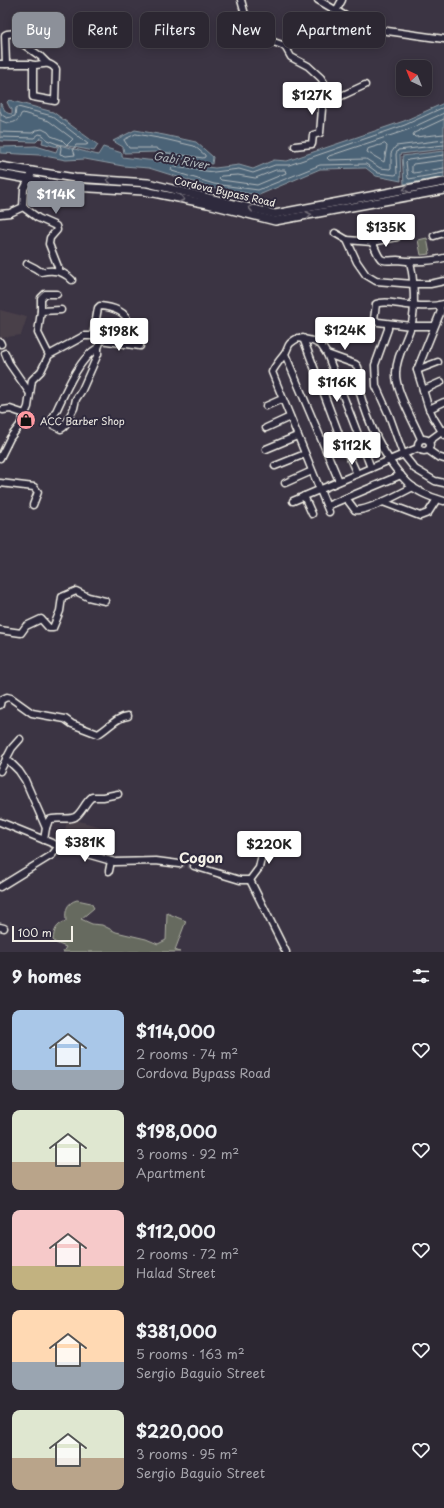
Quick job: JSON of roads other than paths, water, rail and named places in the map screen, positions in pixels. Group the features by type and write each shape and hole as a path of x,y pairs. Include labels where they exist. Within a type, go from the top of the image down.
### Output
{"main road":[{"name":"Cordova Bypass Road","path":"0,166 75,178 148,183 275,214 434,188 444,190"},
{"name":"Cordova Bypass Road","path":"0,174 28,180 73,186 144,191 208,204 275,221 434,188 444,182"}],"street":[{"path":"241,0 249,29 257,36 282,45 286,48 291,57 308,66 321,78 326,86 322,99 322,130 320,133 313,135 312,142 310,144 295,146"},
{"path":"318,0 366,28 444,39"},
{"path":"336,11 342,0"},
{"path":"33,66 34,97 54,102 56,100 56,69 51,64 33,66 30,64 3,64 5,35 16,34 23,44 40,56 47,64"},
{"path":"322,99 337,98 365,86"},
{"path":"23,207 24,189 32,171"},
{"path":"0,214 10,213 23,207"},
{"path":"23,207 38,218 56,226 57,230 50,238 49,244 60,272"},
{"path":"434,236 444,233"},
{"path":"335,234 347,240 372,242 397,237"},
{"path":"347,240 357,262 366,276 376,281 413,284 444,282"},
{"path":"372,242 382,260 410,262 433,261 444,258"},
{"path":"410,262 414,306 411,326 396,363 395,375 398,389 421,439"},
{"path":"27,264 41,272 47,270 65,273 72,280"},
{"path":"49,355 38,333 41,298 42,295 45,294 57,294"},
{"path":"429,441 443,432 429,409 417,370 441,311 442,304 414,306 381,302 376,304 374,319 378,322 411,326 434,326"},
{"path":"93,336 98,308 100,306 108,307 122,313 128,321 129,324 124,344"},
{"path":"41,311 61,310"},
{"path":"388,324 375,365 376,386 389,415 403,454 415,469 435,481 444,483"},
{"path":"0,458 25,414 30,400 29,392 33,378 42,371 49,355 84,336 93,336 101,340 140,346"},
{"path":"371,468 347,407 337,376 327,354 321,345 303,338 298,338 288,346 285,354 278,361 272,372 328,509 346,498 401,475"},
{"path":"303,338 339,434 357,474"},
{"path":"98,348 94,350 77,369 51,422 53,425 62,428 64,427 98,354 98,348 101,340"},
{"path":"5,353 9,363 29,392"},
{"path":"285,354 339,482"},
{"path":"327,354 357,365 359,371 357,381 363,401 376,435 389,461 414,487 444,501"},
{"path":"417,370 438,362"},
{"path":"337,376 357,381"},
{"path":"423,390 441,382"},
{"path":"266,406 282,399"},
{"path":"429,409 444,402"},
{"path":"3,410 10,409 25,414"},
{"path":"266,428 290,418"},
{"path":"266,449 297,436"},
{"path":"418,448 417,443 421,439 427,439 429,441"},
{"path":"428,450 430,446 429,441"},
{"path":"293,501 418,448"},
{"path":"418,448 422,451 428,450 444,459"},
{"path":"275,466 305,454"},
{"path":"285,483 312,471"},
{"path":"0,484 34,487 38,492 33,505"},
{"path":"346,498 355,510 360,511 384,502 414,487"},
{"path":"304,496 312,514"},
{"path":"384,502 420,516 428,513 437,499"},
{"path":"0,630 21,633 26,626 41,619 49,628 54,628 60,611 62,597 76,591 88,597 105,602"},
{"path":"0,705 1,700 6,697 11,698 32,713 65,719 72,724 98,734 119,718 128,716"},
{"path":"0,771 12,748 20,739"},
{"path":"6,758 20,771 46,828"},
{"path":"44,840 49,820 53,818 64,819 74,817 92,797 103,797 118,794"},
{"path":"0,822 59,846 115,862 156,861 179,864"},
{"path":"250,880 259,868 265,841"},
{"path":"0,887 52,855 59,846"},
{"path":"109,871 111,861"},
{"path":"194,866 240,880 250,880"},
{"path":"250,880 286,952"}],"water":[{"path":"9,100 53,112 98,145 94,151 58,144 57,147 42,143 43,139 40,138 36,142 0,141 0,103 7,113 12,114 12,109 7,102"},
{"path":"444,103 444,149 400,154 401,181 376,176 366,168 320,169 259,195 213,188 149,168 123,166 85,159 66,160 39,155 0,153 0,147 36,146 56,152 59,145 98,155 103,147 122,153 122,157 215,168 239,165 253,169 274,160 287,161 404,121"},
{"path":"135,130 196,142 213,157 212,164 160,155 156,152 124,153 123,147 113,141"},
{"path":"444,151 444,177 404,184 402,156"}],"tunnel":[{"path":"179,864 194,866"}],"place":[{"name":"ACC Barber Shop","path":"26,420"}],"district":[{"name":"Cogon","path":"201,857"}],"water label":[{"name":"Gabi River","path":"181,160"}]}
